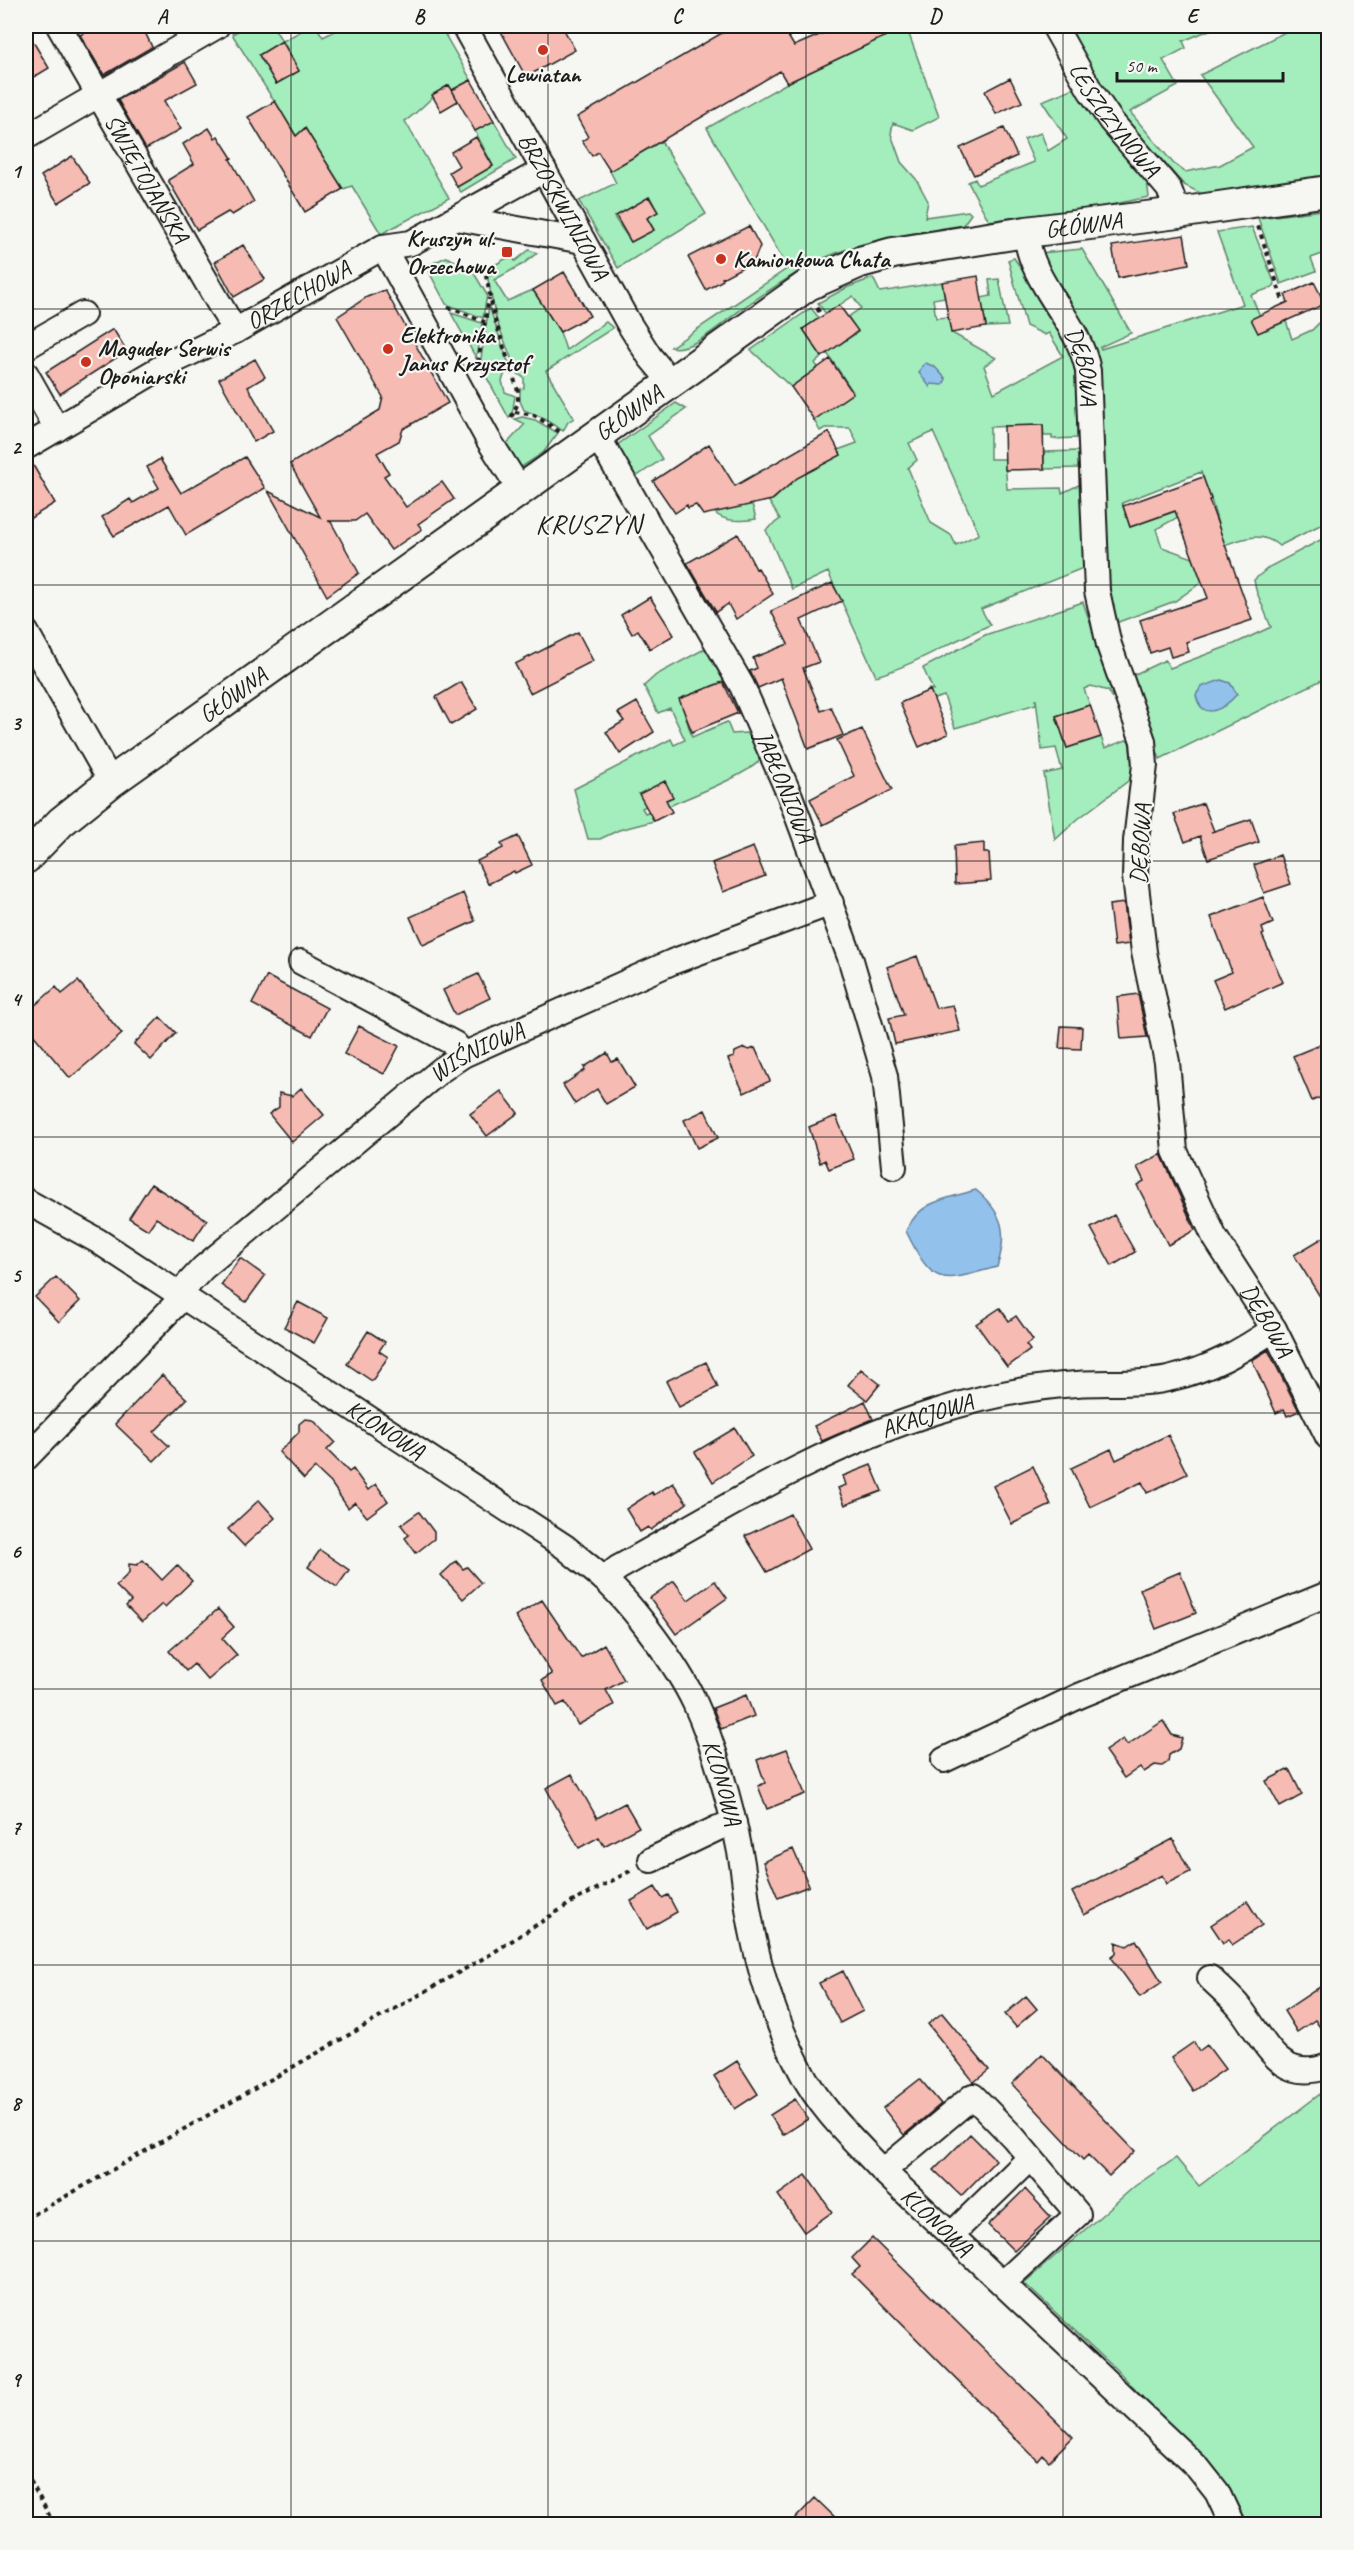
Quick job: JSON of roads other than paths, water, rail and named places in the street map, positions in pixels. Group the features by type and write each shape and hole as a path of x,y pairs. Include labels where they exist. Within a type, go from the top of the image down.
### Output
{"main road":[{"name":"GŁÓWNA","path":"26,858 61,822 111,782 792,296 854,264 893,253 1026,232 1329,191"}],"street":[{"name":"ŚWIĘTOJAŃSKA","path":"59,26 235,331"},
{"path":"26,137 217,26"},
{"name":"BRZOSKWINIOWA","path":"464,26 629,324 650,357 671,381"},
{"name":"LESZCZYNOWA","path":"1054,26 1090,90 1111,121 1169,189 1178,213"},
{"name":"ORZECHOWA","path":"26,447 162,367 235,331 382,248 411,243 544,170"},
{"path":"457,218 583,241"},
{"name":"DĘBOWA","path":"1026,232 1033,265 1076,335 1085,353 1088,371 1096,591 1109,645 1143,741 1145,765 1136,841 1135,877 1144,952 1167,1062 1175,1151 1214,1236 1274,1329 1329,1437"},
{"path":"382,248 488,439 521,491"},
{"path":"26,347 83,314"},
{"path":"26,374 57,429"},
{"name":"JABŁONIOWA","path":"597,435 742,686 790,796 850,957 885,1076 894,1167"},
{"path":"26,632 111,782"},
{"name":"WIŚNIOWA","path":"26,1458 174,1306 203,1268 441,1070 463,1055 672,962 831,903"},
{"path":"301,962 455,1044 463,1055"},
{"name":"KLONOWA","path":"26,1201 98,1241 181,1295 565,1547 604,1579 654,1639 695,1704 734,1823 749,1915 760,1968 772,2008 801,2071 818,2099 834,2120 884,2171 1198,2468 1217,2492 1232,2524"},
{"name":"AKACJOWA","path":"604,1579 628,1562 810,1463 858,1440 934,1412 1015,1390 1169,1379 1202,1370 1245,1348 1274,1329"},
{"path":"945,1760 1079,1696 1329,1593"},
{"path":"651,1860 718,1828 734,1823"},
{"path":"1210,1978 1239,2007 1276,2059 1294,2070 1314,2072 1329,2066"},
{"path":"884,2171 973,2096 1078,2214 1003,2283"},
{"path":"952,2234 1030,2158"}],"water":[{"path":"926,363 935,367 946,379 943,385 931,384 930,387 919,373"},
{"path":"1221,680 1230,683 1237,694 1214,711 1203,709 1196,695 1201,687"},
{"path":"976,1190 993,1207 1001,1225 1003,1234 997,1267 951,1277 932,1272 924,1263 906,1231 926,1207 935,1202"}],"place":[{"name":"Lewiatan","path":"543,50"},
{"name":"Kruszyn ul. Orzechowa","path":"507,252"},
{"name":"Kamionkowa Chata","path":"721,259"},
{"name":"Elektronika Janus Krzysztof","path":"388,349"},
{"name":"Maguder Serwis Oponiarski","path":"86,362"}],"district":[{"name":"KRUSZYN","path":"589,524"}]}
